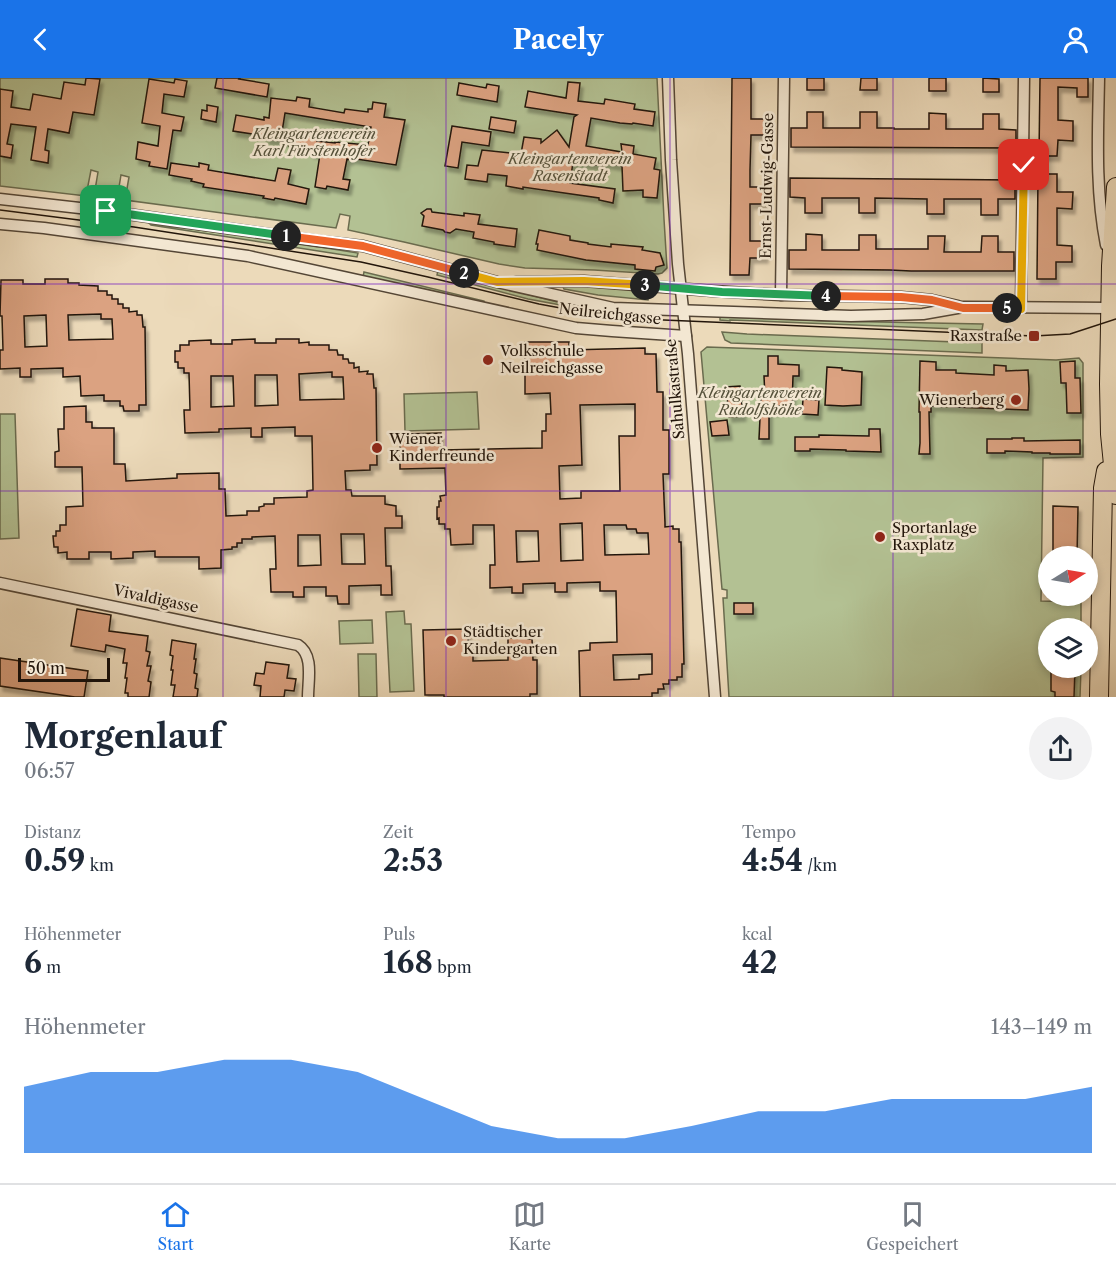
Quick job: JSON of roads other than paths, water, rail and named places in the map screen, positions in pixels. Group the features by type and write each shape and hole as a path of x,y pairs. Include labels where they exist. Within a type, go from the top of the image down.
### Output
{"main road":[{"path":"1116,188 1110,308 1110,434 1116,495"},
{"path":"1099,697 1103,488 1110,434"}],"street":[{"name":"Sahulkastraße","path":"668,78 680,289 686,336 715,697"},
{"name":"Ernst-Ludwig-Gasse","path":"781,295 784,78"},
{"path":"1021,309 1024,78"},
{"path":"1099,78 1098,165 1101,217 1111,266"},
{"name":"Neilreichgasse","path":"0,199 363,246 497,282 613,308 851,316 923,314 963,308 1110,308"},
{"name":"Neilreichgasse","path":"0,224 248,256 576,328 686,336"},
{"name":"Neilreichgasse","path":"497,282 584,281 781,295 901,297 932,300 963,308"},
{"name":"Vivaldigasse","path":"0,583 298,645 304,648 308,659 308,697"}],"tram line":[{"path":"0,210 134,227 361,262 539,304 640,319 1034,336 1070,334 1116,319"}],"place":[{"name":"Raxstraße","path":"1034,336"},
{"name":"Volksschule Neilreichgasse","path":"488,360"},
{"name":"Wienerberg","path":"1016,400"},
{"name":"Wiener Kinderfreunde","path":"377,448"},
{"name":"Sportanlage Raxplatz","path":"880,537"},
{"name":"Städtischer Kindergarten","path":"451,641"}],"park label":[{"name":"Kleingartenverein Karl Fürstenhofer","path":"314,142"},
{"name":"Kleingartenverein Rasenstadt","path":"570,168"},
{"name":"Kleingartenverein Rudolfshöhe","path":"760,402"}]}
